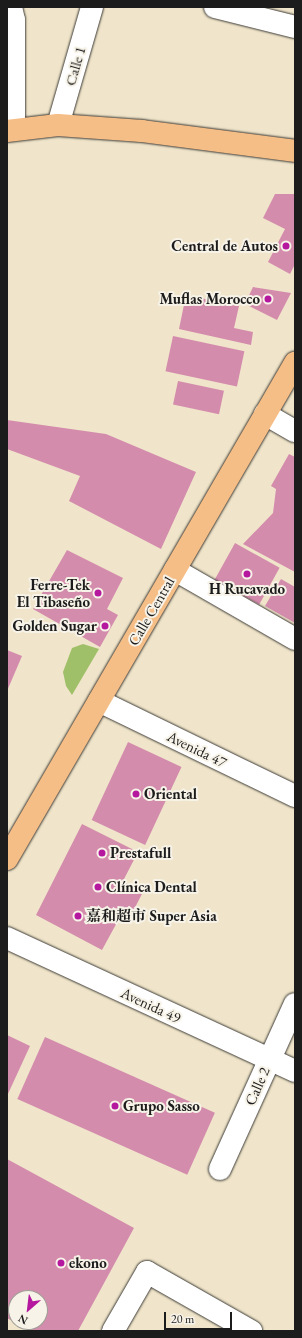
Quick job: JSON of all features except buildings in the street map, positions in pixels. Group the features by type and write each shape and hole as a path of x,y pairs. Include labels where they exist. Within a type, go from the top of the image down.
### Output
{"main road":[{"path":"11,130 58,125 142,131 295,151"},
{"name":"Calle Central","path":"7,858 295,363"}],"street":[{"path":"11,7 14,20 11,130"},
{"name":"Calle 1","path":"58,125 92,7"},
{"path":"215,7 295,27"},
{"path":"266,414 295,431"},
{"path":"175,570 295,639"},
{"name":"Avenida 47","path":"99,701 295,796"},
{"name":"Avenida 49","path":"7,938 295,1071"},
{"name":"Calle 2","path":"220,1169 295,1004"},
{"path":"113,1331 147,1272 251,1331"}],"green space":[{"path":"83,644 99,649 72,695 66,686 63,672 72,648"}],"place":[{"name":"Central de Autos","path":"286,246"},
{"name":"Muflas Morocco","path":"268,299"},
{"name":"H Rucavado","path":"247,574"},
{"name":"Ferre-Tek El Tibaseño","path":"98,593"},
{"name":"Golden Sugar","path":"105,626"},
{"name":"Oriental","path":"136,794"},
{"name":"Prestafull","path":"102,853"},
{"name":"Clínica Dental","path":"98,887"},
{"name":"嘉和超市 Super Asia","path":"78,916"},
{"name":"Grupo Sasso","path":"115,1106"},
{"name":"ekono","path":"61,1263"}]}
